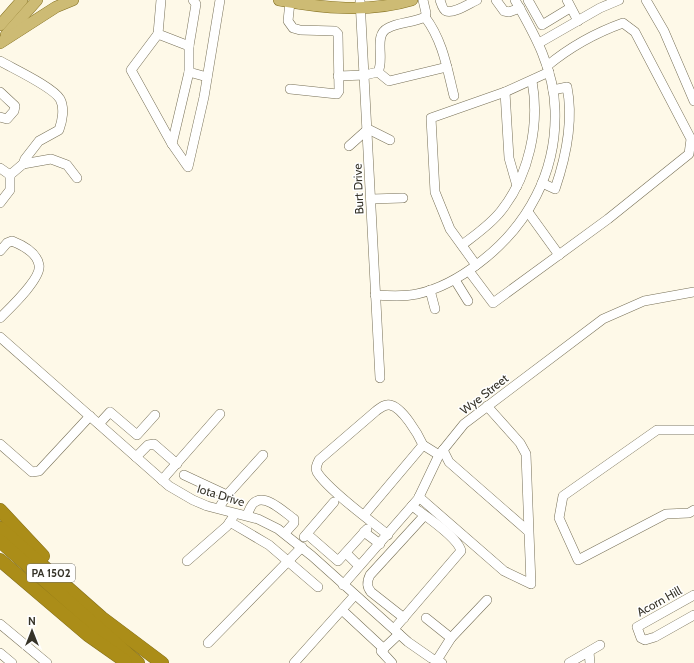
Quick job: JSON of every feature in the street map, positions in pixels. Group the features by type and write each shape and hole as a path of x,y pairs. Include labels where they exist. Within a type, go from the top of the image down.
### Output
{"highway":[{"path":"0,510 102,618"},
{"name":"PA 1502","path":"0,528 102,618 162,663"},
{"name":"PA 1502","path":"0,541 138,663"},
{"path":"0,560 88,635 128,663"}],"main road":[{"path":"0,25 22,0"},
{"path":"0,42 36,0"},
{"path":"0,42 56,7 73,0"},
{"path":"279,0 338,8 360,4 412,0"}],"street":[{"path":"161,0 158,34 132,70 172,144 188,167 204,97 220,0"},
{"path":"172,144 189,72 188,46 196,4 194,0"},
{"path":"423,0 426,13 425,17 435,30 442,46 454,96"},
{"path":"440,0 444,10 447,12 453,11 476,0"},
{"path":"375,295 397,297 418,294 455,280 473,268 502,244 528,212 542,183 553,146 555,109 553,90 548,69 539,44 518,4 509,12 504,12 496,0"},
{"path":"528,0 542,25 568,4 578,21"},
{"path":"539,44 606,3 619,0"},
{"path":"646,0 664,31 694,101"},
{"path":"290,2 288,21 293,28 300,30 335,31 338,34 337,94 290,89"},
{"name":"Burt Drive","path":"360,4 368,130 380,378"},
{"path":"338,76 365,75 378,72 381,67 380,36 382,31 388,27 425,17"},
{"path":"623,23 635,32 691,139 689,154 608,219 493,303 462,245 450,228 435,192 431,118 532,81 548,69 566,51 607,28 623,23"},
{"path":"158,34 188,46"},
{"path":"0,61 51,90 61,101 62,118 59,130 39,141 25,158 23,164"},
{"path":"378,72 389,81 447,67"},
{"path":"189,72 207,77"},
{"path":"462,245 487,226 502,211 516,186 528,157 534,134 534,96 532,81"},
{"path":"542,183 555,189 568,144 569,99 567,88 553,90"},
{"path":"0,92 15,106 14,111 6,119 0,117"},
{"path":"505,92 509,158 516,186"},
{"path":"348,146 368,130 390,140"},
{"path":"0,203 10,190 10,175 23,164 52,159 67,165 77,178"},
{"path":"0,168 10,175"},
{"path":"371,200 403,198"},
{"path":"528,212 558,255"},
{"path":"0,251 7,243 12,241 25,246 40,266 38,274 31,284 0,318"},
{"path":"455,280 468,301"},
{"path":"430,290 435,308"},
{"name":"Wye Street","path":"343,585 388,535 419,497 441,452 464,424 603,319 644,302 694,292"},
{"name":"Iota Drive","path":"0,337 162,480 193,500 236,512 269,524 285,533 396,631 419,650 439,662"},
{"path":"388,535 333,489 317,471 319,460 384,405 391,405 398,409 417,432 423,445 441,452 449,462 528,532"},
{"path":"419,497 504,571 531,584 526,454 520,443 487,406"},
{"path":"99,424 110,412 137,435 154,415"},
{"path":"162,480 220,414"},
{"path":"0,444 32,472 39,471 90,416"},
{"path":"694,430 657,430 563,496 559,518 578,560 666,514 689,513 694,510"},
{"path":"136,457 148,445 154,444 176,464"},
{"path":"364,515 423,445"},
{"path":"219,508 227,495 264,455"},
{"path":"184,475 227,495"},
{"path":"246,516 253,503 258,500 266,500 294,519 294,523 285,533"},
{"path":"208,643 288,561 307,534 334,502"},
{"path":"392,663 381,651 392,640 404,618 461,550 460,545 412,506"},
{"path":"187,561 230,522 236,512"},
{"path":"404,618 370,592 367,584 370,575 424,516"},
{"path":"230,522 269,544 318,587"},
{"path":"307,534 338,561 365,530 380,544"},
{"path":"312,556 321,546"},
{"path":"346,553 375,570"},
{"path":"294,663 355,595"},
{"name":"Acorn Hill","path":"694,595 637,628 641,638 650,639 694,614"},
{"path":"371,609 380,600"},
{"path":"439,662 451,638 487,600"},
{"path":"342,610 384,649"},
{"path":"426,618 451,638"},
{"path":"1,627 47,663"},
{"path":"569,663 600,645"},
{"path":"589,652 590,663"},
{"path":"0,653 12,663"}]}
